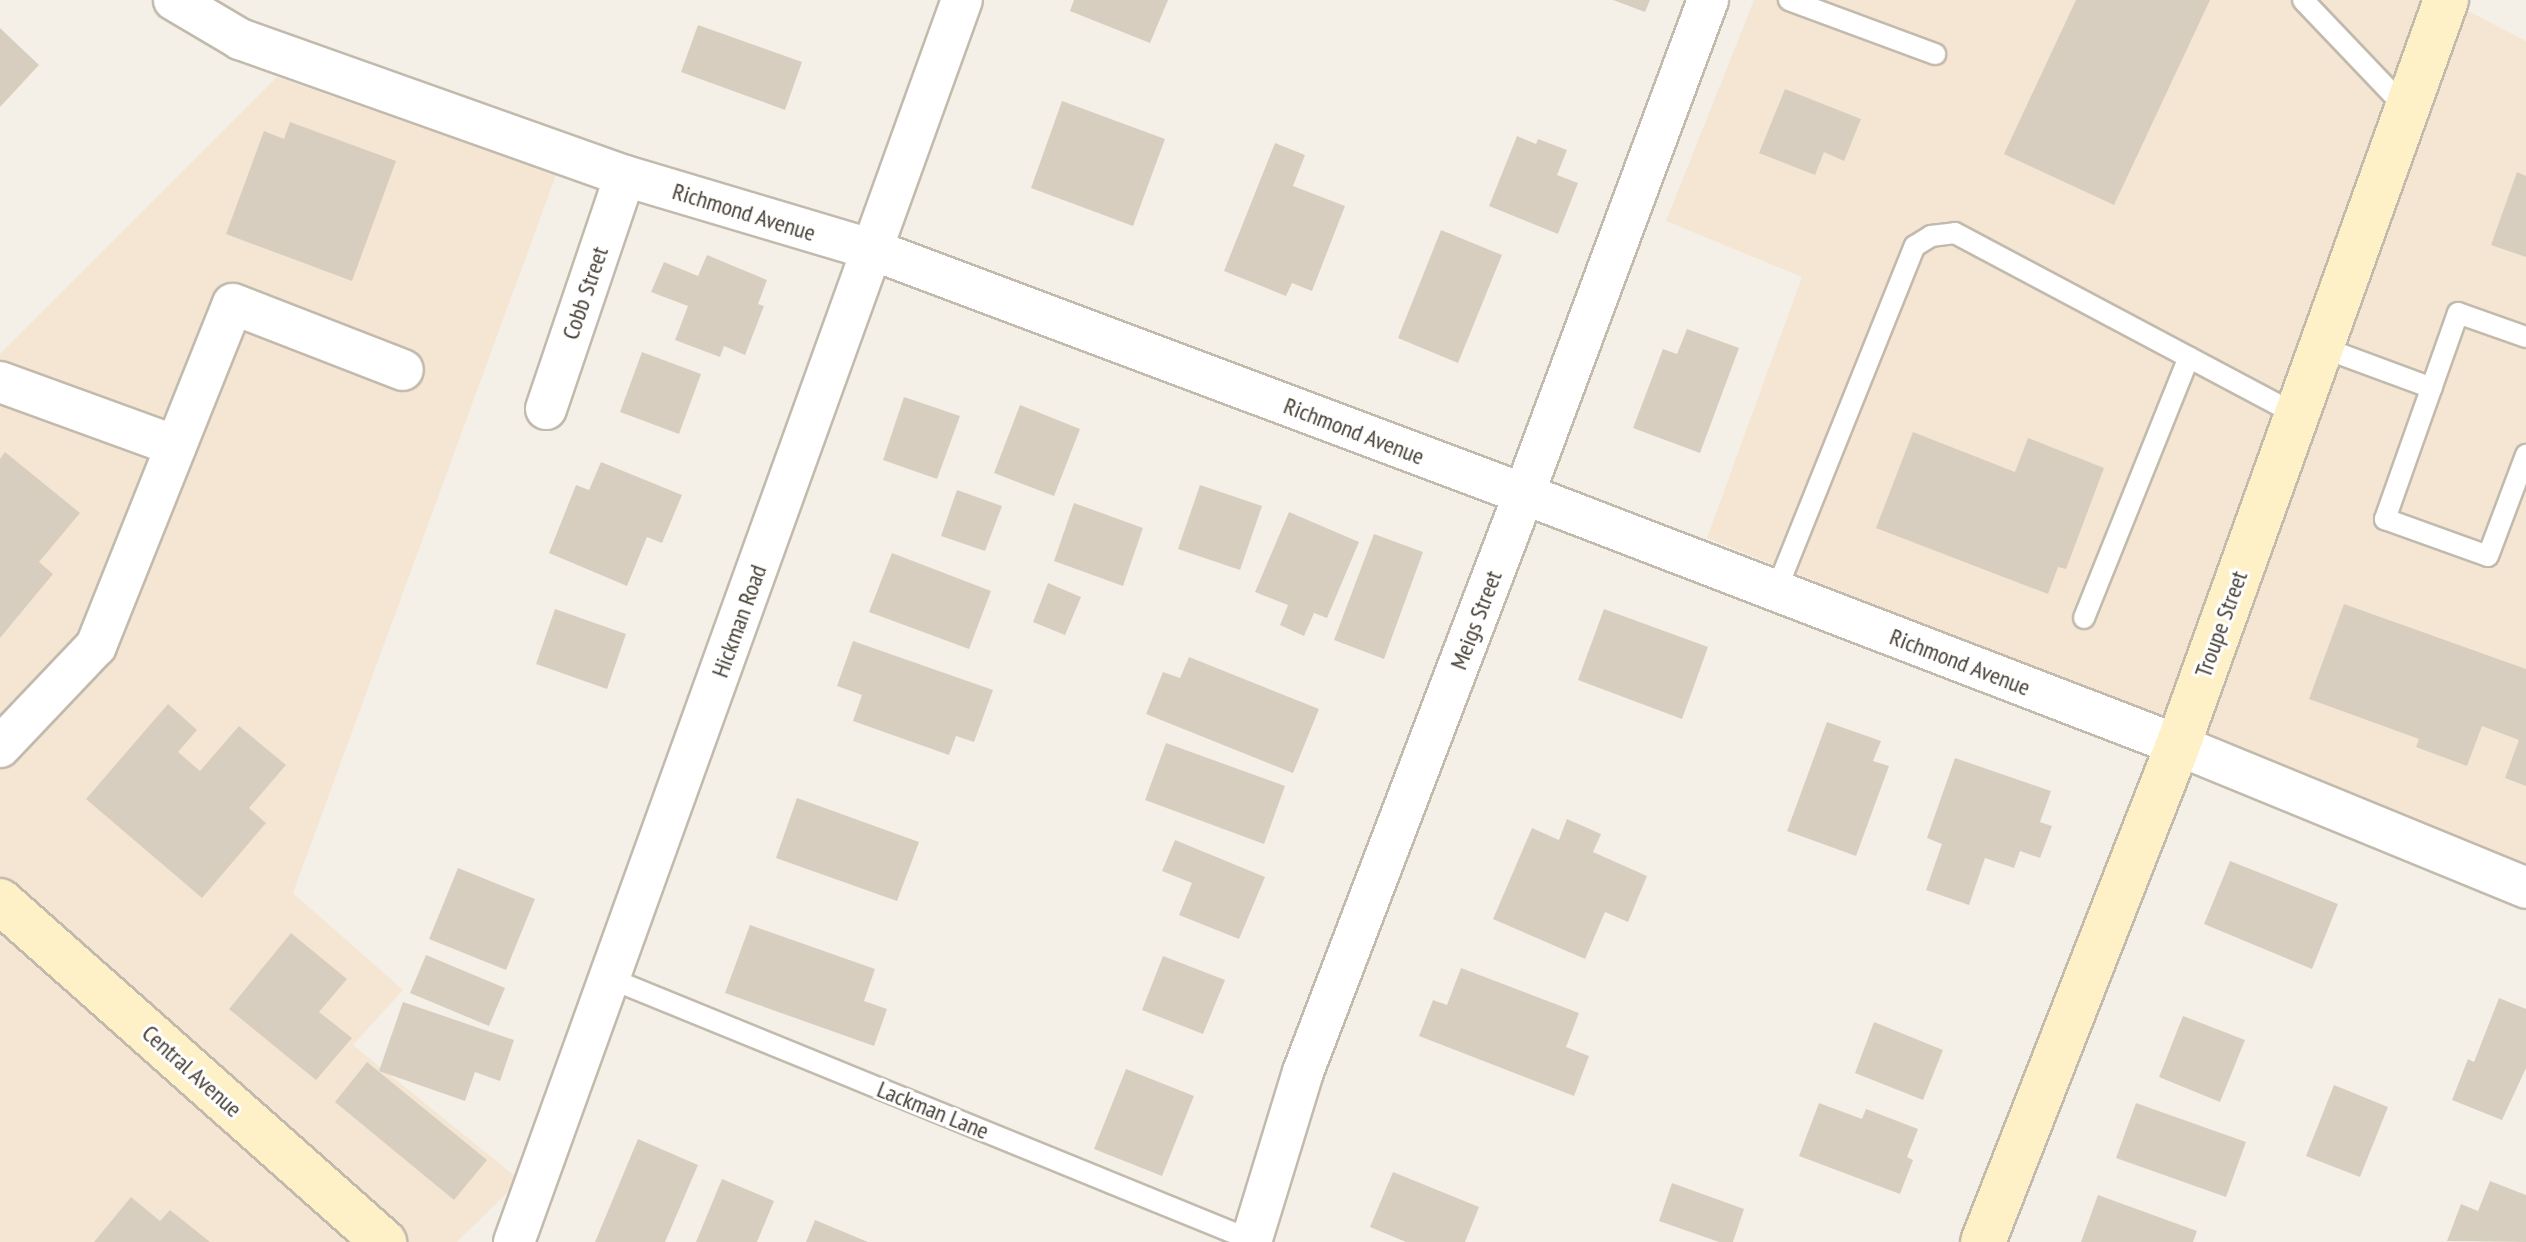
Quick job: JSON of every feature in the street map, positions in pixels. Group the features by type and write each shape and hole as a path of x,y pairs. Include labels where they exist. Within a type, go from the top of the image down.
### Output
{"street":[{"name":"Richmond Avenue","path":"174,0 240,39 625,176 873,250 1524,494 2178,745 2526,888"},
{"name":"Hickman Road","path":"514,1242 962,0"},
{"name":"Meigs Street","path":"1253,1241 1303,1072 1524,494 1708,0"},
{"name":"Troupe Street","path":"1983,1242 2178,745 2446,0"},
{"name":"Cobb Street","path":"546,409 625,176"},
{"path":"0,747 96,646 233,304 403,370"},
{"path":"0,382 176,446"},
{"name":"Central Avenue","path":"0,901 384,1242"}],"lane":[{"path":"1789,0 1935,54"},
{"path":"2303,0 2406,108"},
{"path":"1776,591 1915,246 1931,236 1955,233 2296,414"},
{"path":"2525,458 2488,556 2385,519 2458,313 2526,337"},
{"path":"2321,347 2432,388"},
{"path":"2084,618 2189,357"},
{"name":"Lackman Lane","path":"609,978 1253,1241"}],"shaded area":[{"path":"1754,0 2447,0 2526,41 2526,865 1707,538 1802,277 1666,221"},
{"path":"277,77 556,175 293,893 403,990 353,1045 520,1180 457,1242 0,1242 0,354"}],"building":[{"path":"1074,0 1168,0 1150,43 1070,11"},
{"path":"1613,0 1650,0 1645,12"},
{"path":"2076,0 2210,0 2114,205 2004,154"},
{"path":"698,25 802,62 785,110 681,72"},
{"path":"0,28 39,65 0,107"},
{"path":"1785,89 1861,119 1844,161 1824,152 1815,175 1759,153"},
{"path":"1062,101 1165,139 1133,226 1031,188"},
{"path":"290,122 396,161 352,281 226,234 264,131 284,139"},
{"path":"1517,136 1536,144 1538,139 1567,150 1557,175 1578,183 1558,234 1489,206"},
{"path":"1275,143 1305,155 1293,186 1345,206 1312,291 1292,283 1286,296 1224,271"},
{"path":"2517,172 2526,176 2526,257 2491,245"},
{"path":"1441,230 1502,255 1458,363 1398,338"},
{"path":"707,255 767,280 758,304 764,306 745,355 724,346 720,357 675,340 688,306 651,292 664,262 698,276"},
{"path":"1687,329 1739,348 1700,453 1633,428 1663,349 1677,354"},
{"path":"642,352 701,374 679,434 620,412"},
{"path":"904,397 960,416 937,479 883,460"},
{"path":"1020,405 1080,429 1054,496 994,473"},
{"path":"1913,432 2015,472 2028,438 2104,468 2066,569 2058,567 2048,594 1876,528"},
{"path":"5,452 80,513 39,562 53,574 0,638 0,459"},
{"path":"601,462 682,495 662,543 647,537 627,586 549,553 576,485 589,490"},
{"path":"1200,485 1262,506 1240,570 1178,549"},
{"path":"957,490 1002,506 985,551 941,536"},
{"path":"1074,503 1143,528 1123,586 1054,561"},
{"path":"1289,512 1359,542 1327,618 1314,613 1304,636 1280,625 1288,605 1255,592"},
{"path":"1374,534 1423,552 1384,659 1334,640"},
{"path":"892,553 991,591 969,649 869,612"},
{"path":"1048,583 1081,597 1065,635 1033,622"},
{"path":"2344,604 2526,669 2526,786 2505,778 2519,740 2482,726 2467,766 2416,747 2419,739 2309,699"},
{"path":"555,609 626,634 607,689 536,664"},
{"path":"1604,609 1708,647 1682,719 1578,680"},
{"path":"853,641 993,690 974,742 956,736 949,755 853,721 862,695 837,686"},
{"path":"1189,657 1319,709 1293,773 1146,714 1163,672 1180,678"},
{"path":"168,704 197,730 178,752 200,771 239,726 286,765 249,808 266,823 202,898 86,799"},
{"path":"1827,722 1881,741 1873,761 1889,766 1856,856 1787,831"},
{"path":"1166,743 1285,786 1264,844 1145,800"},
{"path":"1955,758 2051,791 2040,822 2052,826 2040,858 2020,851 2014,868 1985,858 1969,905 1926,890 1942,844 1927,838"},
{"path":"797,798 919,842 897,901 776,858"},
{"path":"1567,819 1601,834 1593,852 1647,876 1628,922 1605,912 1585,959 1493,919 1532,828 1559,840"},
{"path":"1175,840 1265,877 1239,939 1179,915 1192,883 1162,871"},
{"path":"2230,861 2338,904 2312,969 2204,924"},
{"path":"458,868 535,899 506,970 429,939"},
{"path":"750,925 875,969 864,1001 887,1009 874,1046 725,993"},
{"path":"291,933 347,979 319,1012 352,1038 316,1080 229,1009"},
{"path":"426,955 505,988 489,1026 410,993"},
{"path":"1163,956 1225,980 1203,1034 1142,1010"},
{"path":"1461,968 1579,1013 1566,1047 1589,1056 1574,1096 1419,1036 1433,1000 1447,1005"},
{"path":"2499,998 2526,1009 2526,1068 2502,1120 2452,1100 2468,1059 2474,1062"},
{"path":"403,1002 514,1040 500,1081 475,1072 465,1101 379,1071"},
{"path":"2183,1016 2245,1040 2220,1102 2159,1077"},
{"path":"1874,1022 1943,1050 1923,1100 1855,1073"},
{"path":"367,1062 487,1160 454,1200 335,1102"},
{"path":"1126,1069 1194,1096 1162,1176 1094,1149"},
{"path":"2334,1085 2388,1107 2360,1177 2306,1156"},
{"path":"1819,1103 1862,1119 1866,1109 1918,1129 1907,1157 1913,1160 1900,1194 1799,1156"},
{"path":"2136,1103 2246,1142 2226,1197 2116,1158"},
{"path":"638,1139 698,1165 665,1242 595,1242"},
{"path":"1393,1172 1479,1207 1465,1242 1406,1242 1370,1227"},
{"path":"722,1179 774,1201 757,1242 696,1242"},
{"path":"2490,1181 2526,1195 2526,1242 2447,1241 2461,1204 2478,1211"},
{"path":"1672,1183 1744,1209 1733,1242 1719,1242 1659,1221"},
{"path":"2098,1195 2197,1231 2193,1242 2081,1242"},
{"path":"131,1197 160,1221 170,1210 210,1242 94,1242"},
{"path":"815,1220 868,1242 806,1242"}]}
